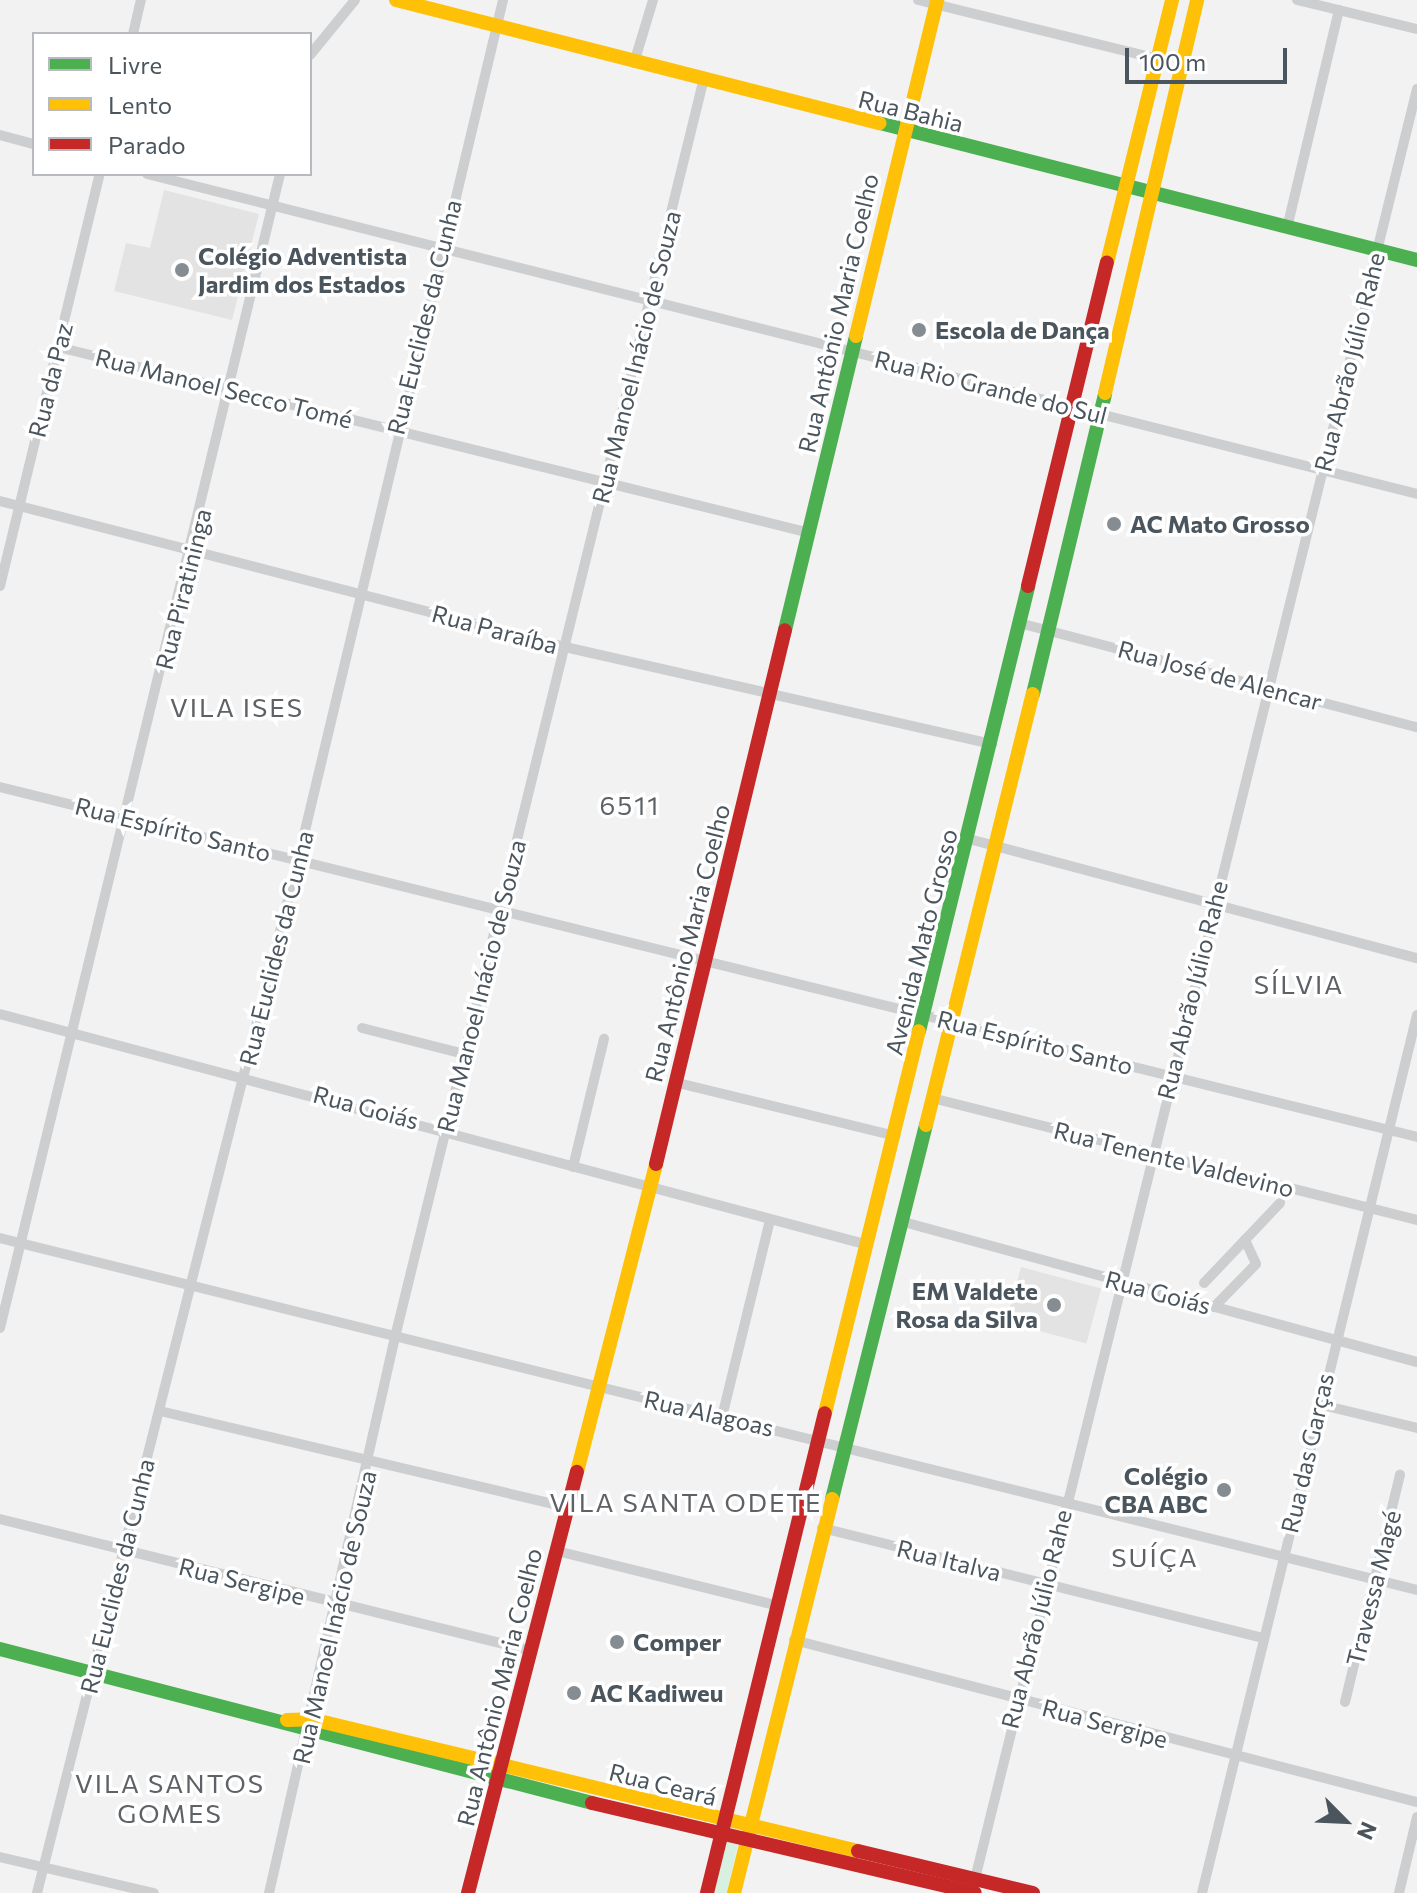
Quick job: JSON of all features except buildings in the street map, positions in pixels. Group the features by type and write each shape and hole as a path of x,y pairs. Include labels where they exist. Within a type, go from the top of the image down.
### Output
{"main road":[{"name":"Rua Bahia","path":"396,0 495,30 1417,260"},
{"name":"Avenida Mato Grosso","path":"707,1893 817,1438 994,744 1070,407 1172,0"},
{"name":"Avenida Mato Grosso","path":"734,1893 841,1443 932,1098 1049,630 1095,414 1197,0"},
{"name":"Rua Antônio Maria Coelho","path":"468,1893 650,1189 674,1082 773,695 849,351 937,2"},
{"path":"872,1230 898,1227"},
{"path":"868,1245 888,1264"},
{"path":"796,1528 822,1528"},
{"name":"Rua Ceará","path":"0,1649 973,1889 1033,1893"},
{"path":"741,1752 746,1770 760,1778"}],"street":[{"path":"133,32 141,0"},
{"path":"312,53 355,0"},
{"name":"Rua Euclides da Cunha","path":"37,1893 298,860 362,594 396,431 503,0"},
{"path":"634,63 653,0"},
{"path":"918,0 937,2 1159,59"},
{"path":"1297,0 1417,29"},
{"path":"1287,228 1339,10"},
{"name":"Rua Manoel Inácio de Souza","path":"269,1893 370,1461 395,1337 703,82"},
{"name":"Rua Abrão Júlio Rahe","path":"973,1889 1118,1281 1417,89"},
{"path":"0,135 32,143"},
{"name":"Rua da Paz","path":"0,586 100,176"},
{"name":"Rua Rio Grande do Sul","path":"155,176 1417,494"},
{"name":"Rua Piratininga","path":"0,1328 233,388 280,176"},
{"name":"Rua Manoel Secco Tomé","path":"58,347 810,533"},
{"name":"Rua Paraíba","path":"0,501 565,647 994,744"},
{"name":"Rua José de Alencar","path":"1023,624 1417,727"},
{"name":"Rua Espírito Santo","path":"0,787 704,964 950,1019 1417,1137"},
{"path":"969,839 1417,958"},
{"name":"Rua Goiás","path":"0,1014 446,1128 650,1189 868,1245"},
{"name":"Rua das Garças","path":"1202,1893 1364,1206 1388,1130 1417,1015"},
{"path":"362,1028 464,1054"},
{"path":"573,1167 604,1039"},
{"path":"674,1082 895,1136"},
{"name":"Rua Tenente Valdevino","path":"932,1098 1417,1220"},
{"path":"1204,1283 1280,1203"},
{"path":"722,1417 770,1220"},
{"name":"Rua Goiás","path":"898,1227 1118,1281 1417,1362"},
{"name":"Rua Alagoas","path":"0,1238 599,1388 841,1443 1281,1559 1417,1590"},
{"path":"1214,1307 1256,1264 1245,1240"},
{"path":"1318,1404 1417,1428"},
{"path":"160,1411 567,1507"},
{"name":"Travessa Magé","path":"1345,1702 1400,1475"},
{"name":"Rua Sergipe","path":"0,1519 122,1552 532,1651"},
{"name":"Rua Italva","path":"822,1528 1262,1638"},
{"path":"557,1551 776,1605"},
{"name":"Rua Sergipe","path":"794,1640 1234,1757 1417,1802"},
{"path":"1399,1893 1417,1817"},
{"path":"0,1857 154,1893"}],"shaded area":[{"name":"Colégio Adventista Jardim dos Estados","path":"164,190 259,214 232,320 114,291 126,243 150,248"},
{"name":"EM Valdete Rosa da Silva","path":"1021,1267 1101,1288 1086,1344 1006,1322"}],"green space":[{"path":"726,1838 739,1841 727,1893 713,1893"}],"traffic: fast":[{"path":"880,123 1417,260"},
{"path":"785,630 856,336"},
{"path":"1033,694 1105,393"},
{"path":"919,1031 1028,586"},
{"path":"832,1499 926,1125"},
{"path":"0,1649 592,1803"}],"traffic: slow":[{"path":"396,0 880,123"},
{"path":"856,336 937,0"},
{"path":"1107,263 1172,0"},
{"path":"1105,393 1197,0"},
{"path":"926,1125 1033,694"},
{"path":"825,1413 919,1031"},
{"path":"577,1472 656,1164"},
{"path":"734,1893 832,1499"},
{"path":"287,1720 311,1719 858,1851"}],"traffic: jam":[{"path":"1028,586 1107,263"},
{"path":"656,1164 785,630"},
{"path":"707,1893 825,1413"},
{"path":"468,1893 577,1472"},
{"path":"592,1803 975,1893"},
{"path":"858,1851 1033,1893"}],"place":[{"name":"Colégio Adventista Jardim dos Estados","path":"182,270"},
{"name":"Escola de Dança","path":"919,330"},
{"name":"AC Mato Grosso","path":"1114,524"},
{"name":"EM Valdete Rosa da Silva","path":"1054,1305"},
{"name":"Colégio CBA ABC","path":"1224,1490"},
{"name":"Comper","path":"617,1642"},
{"name":"AC Kadiweu","path":"574,1693"}],"district":[{"name":"VILA ISES","path":"237,707"},
{"name":"6511","path":"630,805"},
{"name":"SÍLVIA","path":"1299,984"},
{"name":"VILA SANTA ODETE","path":"686,1502"},
{"name":"SUÍÇA","path":"1155,1557"},
{"name":"VILA SANTOS GOMES","path":"170,1798"}]}
